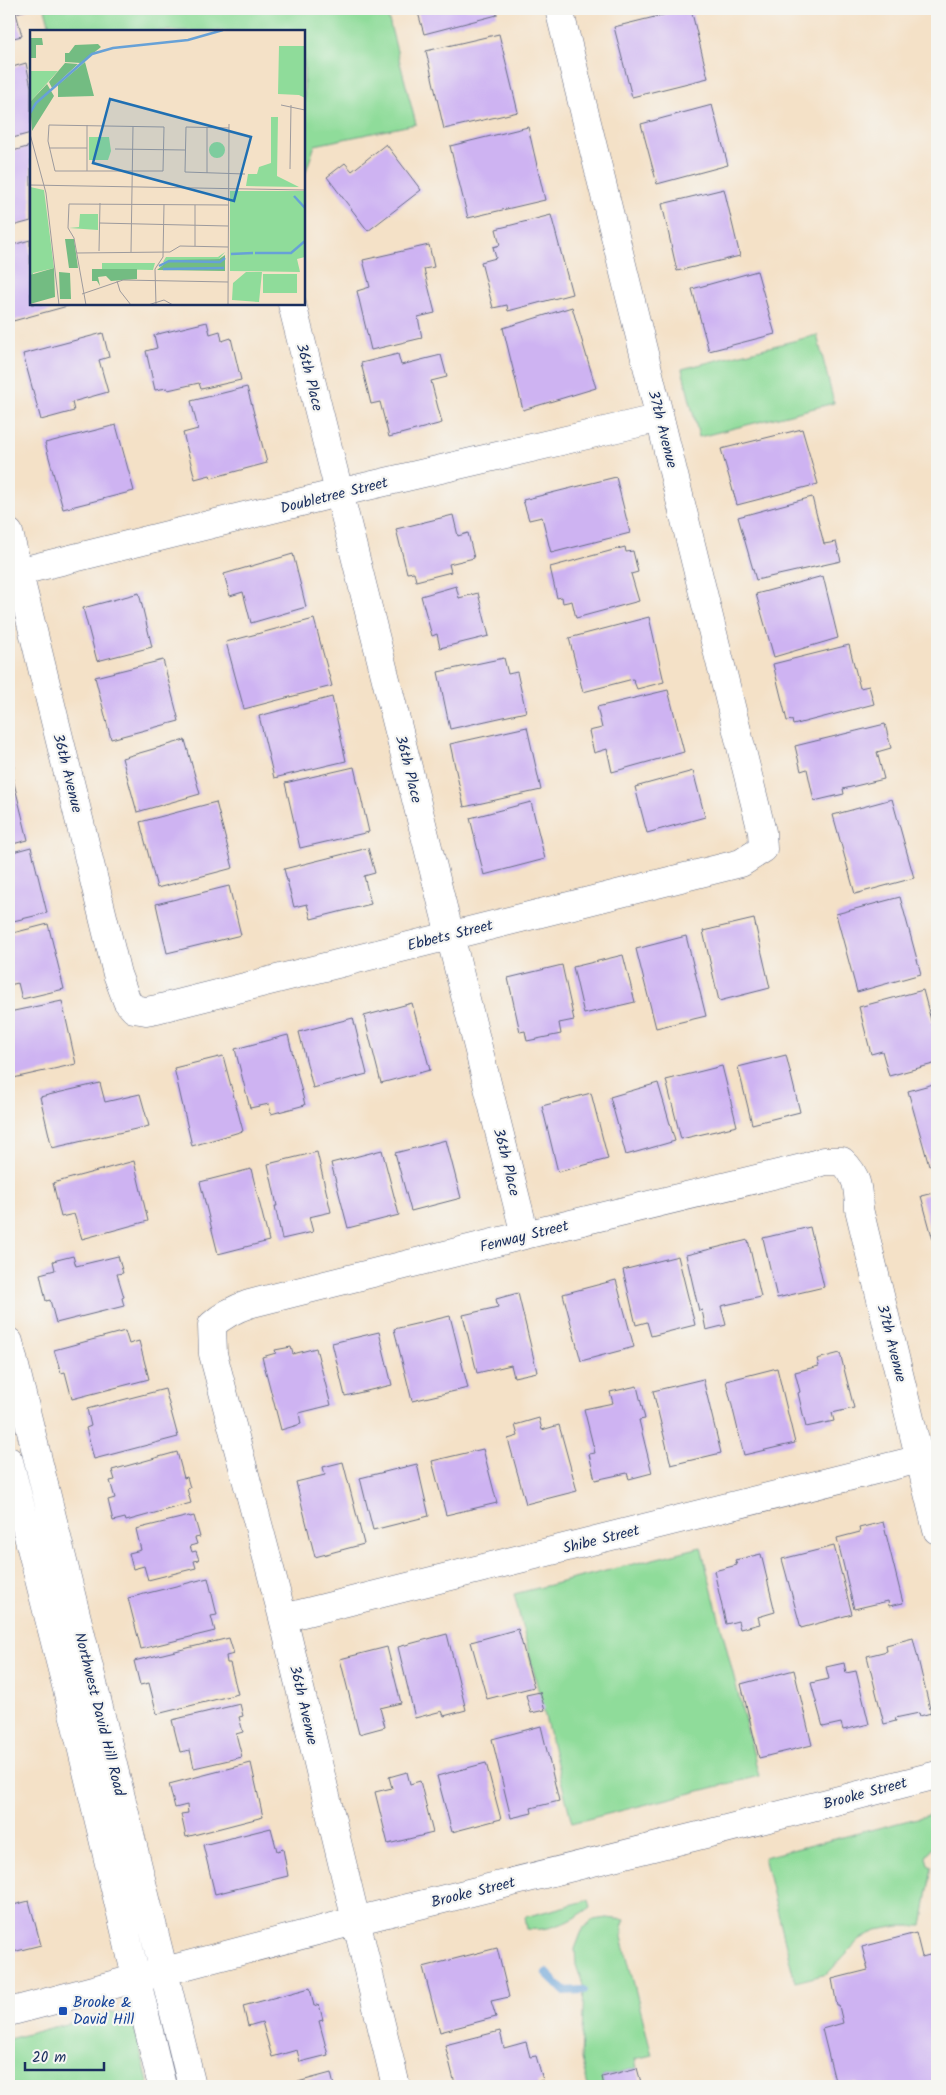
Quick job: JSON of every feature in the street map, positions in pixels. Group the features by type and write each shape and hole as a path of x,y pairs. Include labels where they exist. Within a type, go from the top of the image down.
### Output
{"street":[{"name":"37th Avenue","path":"559,9 762,832 763,849"},
{"name":"36th Place","path":"292,305 525,1235"},
{"name":"Doubletree Street","path":"14,573 660,418"},
{"name":"36th Avenue","path":"9,533 14,573 117,974 128,1001 134,1009"},
{"name":"Ebbets Street","path":"134,1009 146,1011 157,1009 741,864 763,849"},
{"name":"Fenway Street","path":"212,1325 227,1313 249,1304 525,1235 806,1168 824,1161 842,1161"},
{"name":"37th Avenue","path":"842,1161 852,1170 856,1179 859,1209 937,1530"},
{"name":"36th Avenue","path":"212,1325 212,1354 283,1618 396,2086"},
{"name":"Northwest David Hill Road","path":"9,1342 192,2086"},
{"name":"Shibe Street","path":"283,1618 920,1459"},
{"name":"Northwest David Hill Road","path":"9,1460 75,1721 162,2086"},
{"name":"Brooke Street","path":"9,2012 355,1921 710,1834 937,1775"}],"green space":[{"path":"45,9 386,9 416,124 315,145 305,174 305,30 51,30"},
{"path":"817,335 834,403 699,437 682,369"},
{"path":"701,1547 759,1776 572,1823 514,1594"},
{"path":"937,1813 937,1847 931,1849 926,1857 928,1864 932,1866 922,1926 899,1926 876,1930 859,1940 827,1974 795,1982 764,1857"},
{"path":"589,1900 591,1907 561,1924 545,1929 527,1929 525,1917"},
{"path":"607,1918 625,1920 622,1927 622,1937 652,2055 635,2059 637,2068 602,2077 605,2086 588,2086 581,2059 584,1988 576,1965 575,1949 583,1928 593,1920"},
{"path":"111,2012 125,2014 134,2025 149,2086 9,2086 9,2039"}],"building":[{"path":"9,9 30,9 16,13 22,36 9,39"},
{"path":"417,9 496,9 497,15 424,34"},
{"path":"691,9 708,78 632,97 614,27"},
{"path":"499,34 518,112 444,129 426,51"},
{"path":"26,63 30,82 30,133 9,139 9,68"},
{"path":"712,105 728,165 657,184 641,124"},
{"path":"528,127 545,200 468,218 450,146"},
{"path":"386,144 421,190 368,231 327,177 345,163 352,171"},
{"path":"30,146 30,221 9,227 9,152"},
{"path":"724,189 740,256 677,271 662,204"},
{"path":"551,215 572,294 508,311 507,305 493,308 481,262 496,258 493,247 500,245 496,229"},
{"path":"30,240 30,305 71,305 13,321 9,307 9,246"},
{"path":"429,245 434,267 424,269 435,313 418,317 422,338 371,350 357,291 370,287 363,260"},
{"path":"757,271 775,334 709,351 692,289"},
{"path":"572,307 596,388 523,410 503,328"},
{"path":"207,322 210,334 220,331 222,341 231,338 241,380 201,389 199,383 168,390 167,388 155,390 146,351 157,348 154,335"},
{"path":"103,333 109,357 99,360 108,392 72,402 74,411 41,420 23,354"},
{"path":"398,354 401,365 441,355 447,377 431,381 442,423 389,437 380,402 371,404 361,363"},
{"path":"247,387 267,463 211,478 210,475 195,479 183,433 198,429 191,401"},
{"path":"116,425 134,491 63,509 45,443"},
{"path":"802,429 818,484 737,505 721,449"},
{"path":"616,477 630,533 551,553 542,517 529,520 523,500"},
{"path":"812,497 824,544 836,542 841,561 756,580 738,517"},
{"path":"453,515 458,536 468,533 474,558 449,564 451,572 416,581 414,572 407,573 396,529"},
{"path":"625,547 626,552 633,551 638,572 631,574 639,601 576,618 572,601 563,603 562,597 557,598 550,567"},
{"path":"293,554 306,607 251,623 243,592 230,596 224,574"},
{"path":"823,576 838,638 774,657 756,594"},
{"path":"456,586 459,598 478,593 489,636 440,648 437,634 432,636 421,596"},
{"path":"139,593 152,647 97,661 83,608"},
{"path":"649,617 664,682 637,689 633,679 583,692 569,638"},
{"path":"314,619 332,686 244,709 226,642"},
{"path":"849,645 860,688 869,686 874,704 793,725 792,720 787,721 773,664"},
{"path":"504,658 508,674 517,672 526,712 450,729 438,672"},
{"path":"163,660 179,721 111,739 95,677"},
{"path":"668,690 684,752 612,772 607,749 594,753 589,731 602,728 597,707"},
{"path":"332,697 346,761 274,778 259,716"},
{"path":"885,724 891,748 877,752 884,779 843,789 844,794 814,801 807,769 801,771 795,746"},
{"path":"527,727 541,790 464,807 450,744"},
{"path":"185,740 200,794 137,812 122,758"},
{"path":"9,748 14,768 9,769"},
{"path":"354,767 369,832 300,848 285,783"},
{"path":"693,771 705,817 647,833 635,787"},
{"path":"13,779 28,840 9,845 9,780"},
{"path":"892,799 914,878 855,894 833,815"},
{"path":"216,802 233,868 157,888 140,822"},
{"path":"531,802 545,859 484,875 470,818"},
{"path":"31,847 47,913 9,922 9,853"},
{"path":"368,848 375,873 364,876 371,904 311,919 307,904 294,907 284,869"},
{"path":"229,886 241,935 167,953 156,904"},
{"path":"900,897 921,974 857,992 836,914"},
{"path":"754,919 770,988 719,1001 703,931"},
{"path":"48,924 64,989 22,999 18,983 9,985 9,934"},
{"path":"686,936 706,1016 656,1028 636,949"},
{"path":"623,955 635,1002 584,1014 573,967"},
{"path":"562,965 574,1020 559,1023 561,1034 527,1041 525,1031 520,1032 508,978"},
{"path":"923,990 937,1043 937,1063 889,1076 882,1051 871,1054 859,1007"},
{"path":"62,1001 76,1064 9,1079 9,1012"},
{"path":"412,1003 430,1070 381,1083 364,1016"},
{"path":"353,1018 367,1074 313,1088 299,1032"},
{"path":"288,1035 305,1105 271,1114 269,1104 250,1108 235,1049"},
{"path":"786,1055 800,1112 752,1124 738,1067"},
{"path":"223,1056 243,1131 192,1146 174,1068"},
{"path":"722,1066 737,1126 681,1139 666,1080"},
{"path":"100,1083 105,1102 140,1094 149,1126 52,1148 40,1097"},
{"path":"658,1083 675,1141 626,1155 610,1097"},
{"path":"937,1083 937,1163 929,1166 908,1091"},
{"path":"591,1093 608,1159 558,1172 542,1106"},
{"path":"446,1140 461,1198 411,1211 395,1153"},
{"path":"382,1150 399,1215 348,1228 331,1163"},
{"path":"317,1152 331,1212 309,1217 313,1232 282,1239 268,1164"},
{"path":"134,1161 148,1221 82,1239 74,1214 61,1217 53,1183"},
{"path":"251,1169 269,1241 218,1254 200,1182"},
{"path":"937,1192 937,1239 933,1240 921,1196"},
{"path":"810,1227 824,1287 777,1298 763,1238"},
{"path":"748,1240 761,1297 721,1306 726,1325 706,1330 702,1310 699,1311 686,1255"},
{"path":"73,1256 76,1266 118,1256 123,1273 117,1274 124,1297 122,1298 124,1306 56,1323 50,1300 46,1301 40,1274 55,1270 53,1261"},
{"path":"678,1256 695,1325 651,1336 647,1322 636,1325 623,1270"},
{"path":"616,1280 634,1347 581,1361 563,1294"},
{"path":"518,1293 537,1372 514,1377 511,1365 477,1373 463,1315 498,1307 496,1299"},
{"path":"450,1316 468,1388 412,1401 394,1329"},
{"path":"125,1331 129,1344 139,1341 149,1379 72,1399 65,1372 61,1373 54,1350"},
{"path":"379,1332 392,1385 345,1396 332,1343"},
{"path":"291,1347 293,1354 316,1348 331,1405 299,1413 301,1424 281,1430 262,1357 276,1353 275,1350"},
{"path":"840,1353 854,1408 832,1413 834,1421 806,1427 795,1372 819,1366 817,1359"},
{"path":"777,1368 795,1443 744,1455 726,1381"},
{"path":"703,1379 721,1453 671,1465 653,1391"},
{"path":"637,1386 645,1419 639,1420 652,1473 629,1479 627,1473 595,1480 589,1454 595,1453 584,1409 613,1403 610,1392"},
{"path":"165,1389 178,1437 94,1459 86,1428 91,1426 87,1409"},
{"path":"539,1418 542,1430 559,1425 577,1491 526,1504 508,1439 518,1436 515,1425"},
{"path":"483,1449 497,1503 446,1515 432,1461"},
{"path":"177,1452 184,1478 187,1477 190,1488 187,1489 191,1503 126,1521 125,1518 113,1521 108,1500 115,1498 110,1481 115,1480 112,1470"},
{"path":"343,1462 364,1544 315,1557 296,1482 325,1475 323,1467"},
{"path":"417,1464 429,1516 373,1530 360,1478"},
{"path":"194,1516 200,1537 195,1538 197,1544 190,1546 192,1552 196,1551 199,1560 194,1561 196,1568 148,1580 144,1566 133,1569 129,1553 141,1550 136,1529"},
{"path":"883,1522 903,1603 889,1606 888,1601 854,1609 837,1538 860,1532 859,1528"},
{"path":"834,1546 852,1614 801,1628 782,1559"},
{"path":"761,1554 775,1612 758,1617 760,1624 740,1629 738,1621 726,1624 714,1571 737,1565 735,1560"},
{"path":"208,1578 217,1615 211,1616 215,1631 141,1649 128,1598"},
{"path":"518,1629 534,1687 487,1699 471,1642"},
{"path":"447,1634 466,1710 444,1716 442,1711 415,1718 398,1647"},
{"path":"229,1638 234,1654 226,1656 227,1663 230,1663 238,1694 157,1714 149,1683 140,1685 134,1661"},
{"path":"913,1638 931,1713 920,1716 919,1713 895,1718 896,1721 884,1724 867,1656 887,1651 886,1645"},
{"path":"387,1647 401,1703 380,1708 385,1727 359,1734 340,1659"},
{"path":"844,1663 846,1673 856,1671 869,1724 843,1730 841,1723 823,1727 811,1683 829,1679 826,1667"},
{"path":"794,1670 812,1745 759,1758 741,1684"},
{"path":"540,1692 545,1710 531,1713 526,1695"},
{"path":"240,1704 243,1716 239,1717 243,1732 236,1734 242,1757 194,1768 190,1750 180,1752 172,1720"},
{"path":"541,1726 559,1801 531,1808 532,1813 511,1818 492,1739"},
{"path":"251,1763 263,1817 186,1837 181,1814 188,1813 187,1805 175,1808 169,1784"},
{"path":"486,1763 501,1819 452,1832 437,1776"},
{"path":"407,1772 410,1784 420,1781 433,1833 388,1844 375,1792 392,1788 389,1777"},
{"path":"271,1828 277,1851 283,1849 288,1876 215,1894 203,1845"},
{"path":"29,1901 41,1945 9,1953 9,1906"},
{"path":"916,1933 922,1957 937,1953 937,2086 858,2086 857,2081 836,2085 822,2029 843,2023 839,2006 837,2006 832,1979 868,1970 862,1947"},
{"path":"497,1948 509,1997 491,2001 496,2017 440,2032 423,1967"},
{"path":"310,1988 314,2006 319,2004 323,2020 319,2021 328,2055 300,2062 297,2050 272,2057 262,2022 248,2026 243,2006"},
{"path":"500,2031 504,2048 526,2042 530,2057 536,2056 543,2080 537,2082 538,2086 449,2086 455,2084 445,2045"},
{"path":"637,2068 642,2086 604,2086 602,2077"},
{"path":"331,2073 334,2086 283,2086"}],"waterway":[{"path":"546,1973 564,1991 584,1990"}],"place":[{"name":"Brooke & David Hill","path":"63,2011"}]}
